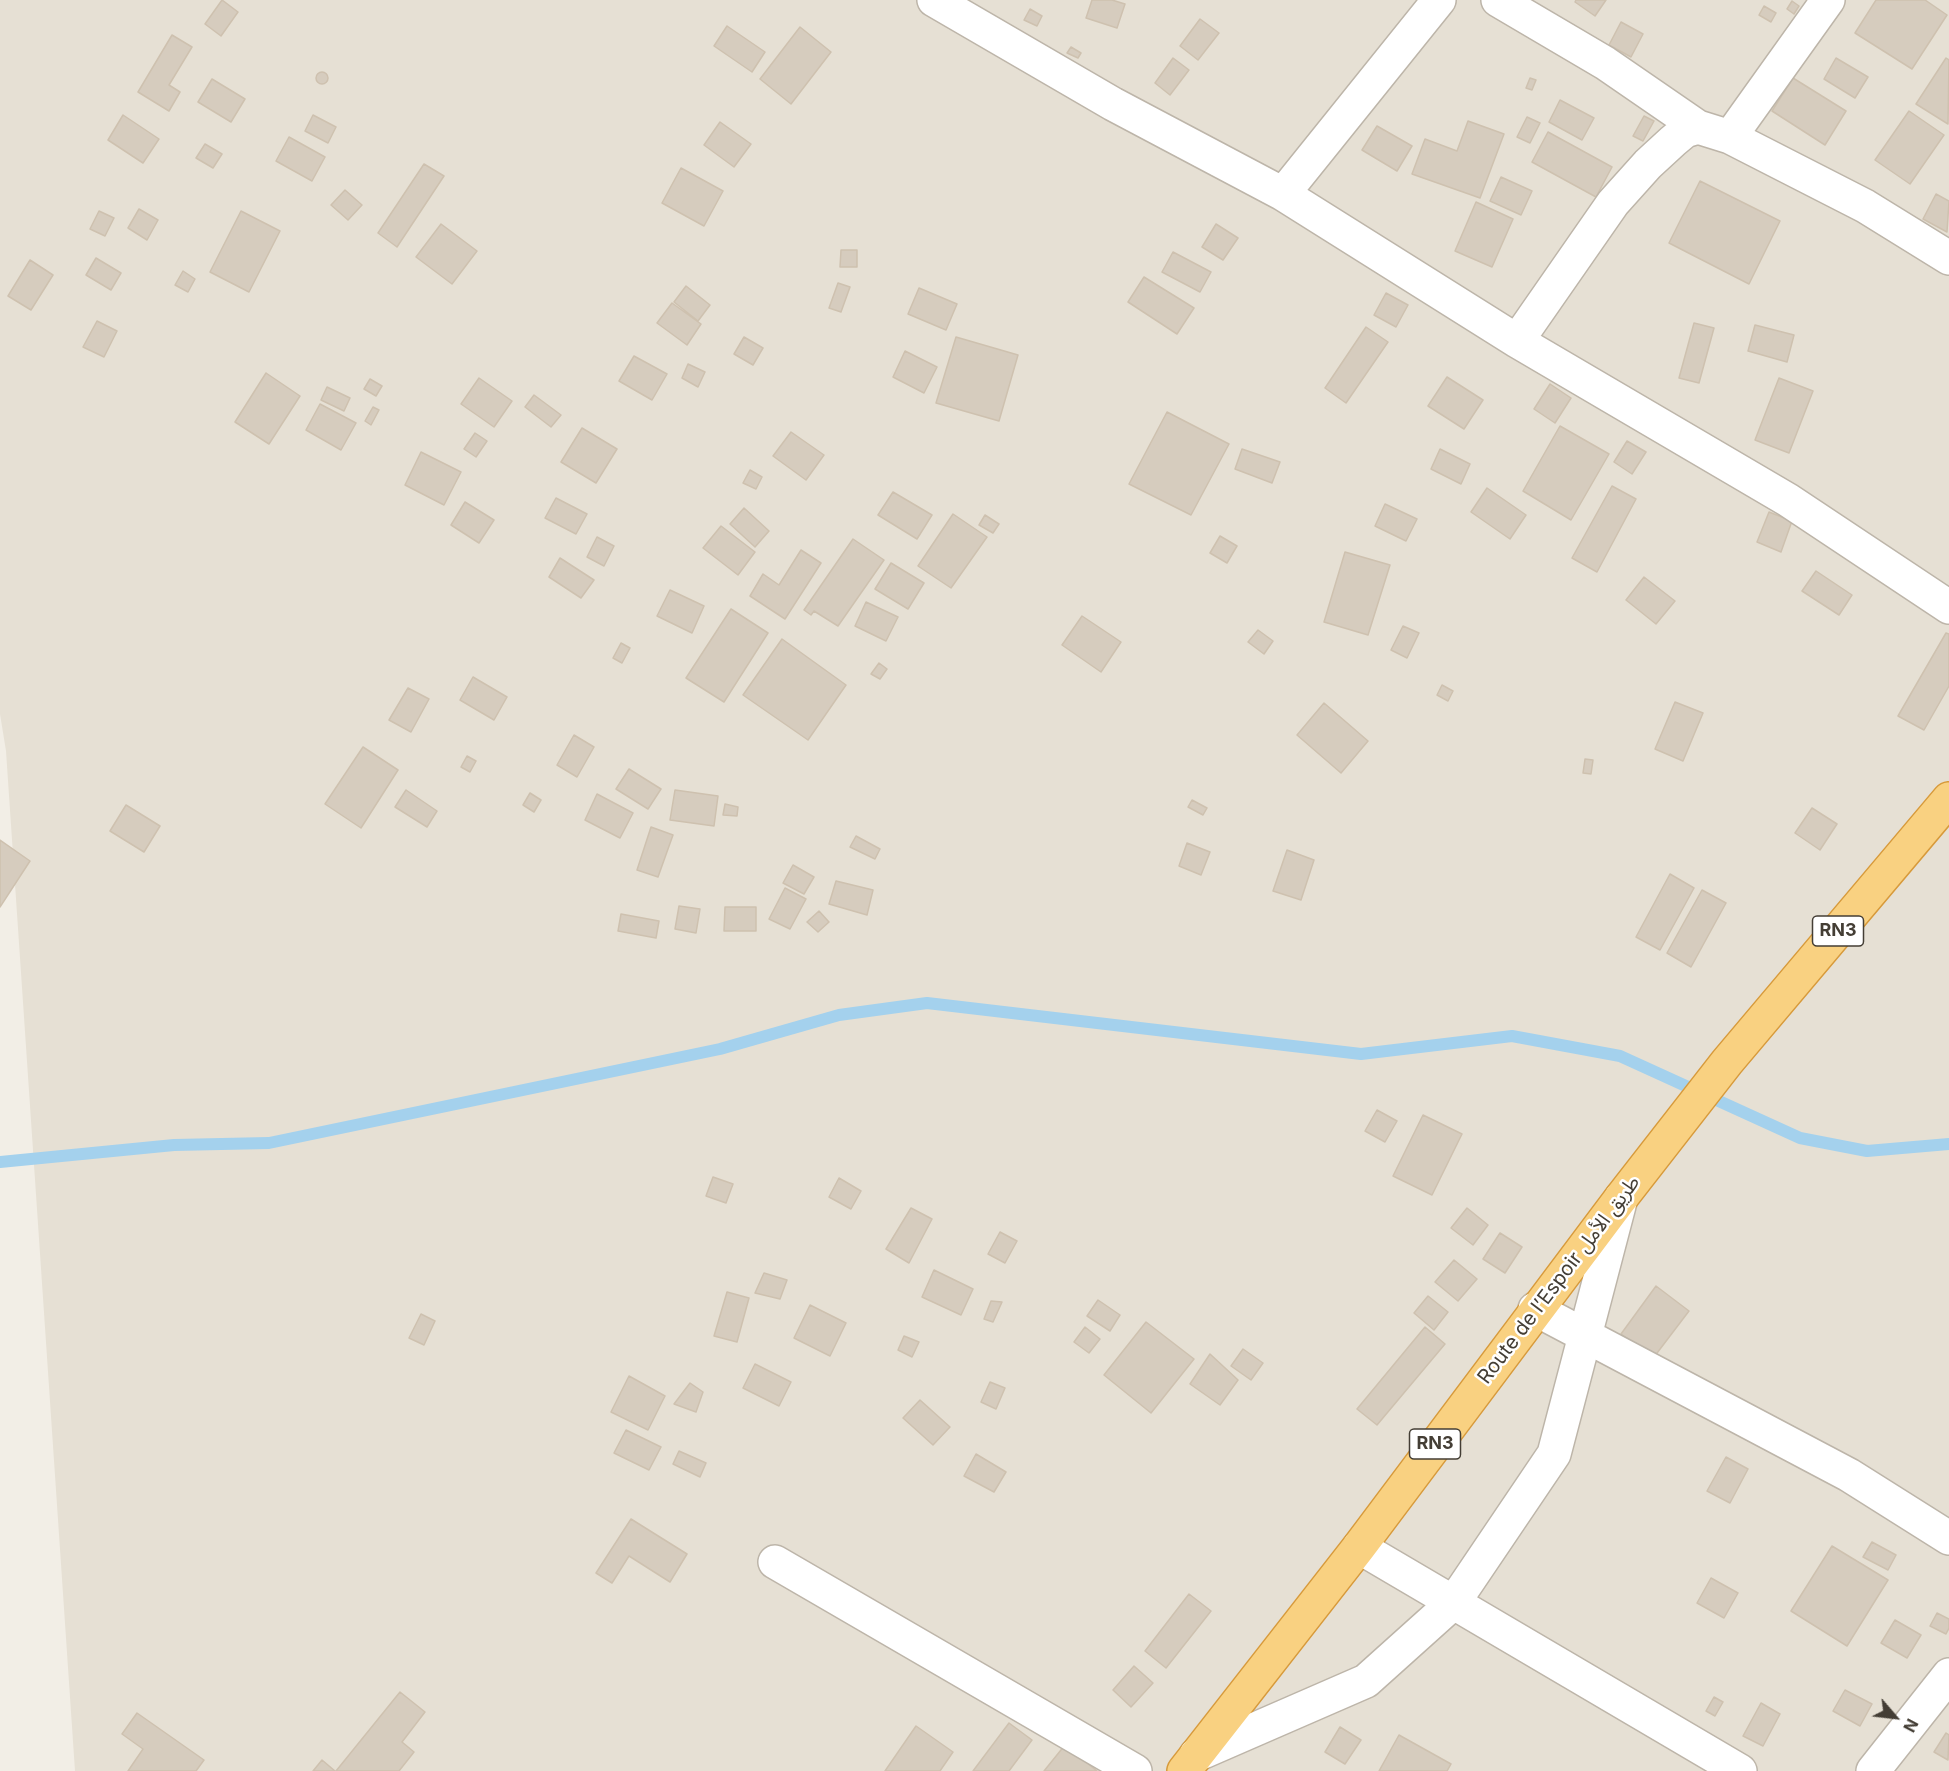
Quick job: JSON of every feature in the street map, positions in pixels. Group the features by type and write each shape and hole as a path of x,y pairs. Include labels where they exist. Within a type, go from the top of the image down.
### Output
{"highway":[{"name":"Route de l’Espoir طريق الأمل","path":"1200,1766 1359,1546 1535,1309 1727,1062 1949,799"}],"street":[{"path":"934,0 1113,104 1283,194 1517,341 1788,500 1949,607"},
{"path":"1283,194 1439,0"},
{"path":"1498,0 1605,63 1698,127 1730,137 1865,206 1949,258"},
{"path":"1730,137 1828,0"},
{"path":"1517,341 1613,203 1648,164 1673,141 1685,131 1698,127"},
{"path":"1200,1766 1366,1681 1454,1602 1554,1454 1621,1198"},
{"path":"1535,1309 1849,1475 1949,1538"},
{"path":"1359,1546 1740,1771"},
{"path":"775,1562 1135,1771"},
{"path":"1874,1771 1949,1675"}],"shaded area":[{"path":"0,0 1949,0 1949,1771 75,1771 6,751 0,714"}],"building":[{"path":"222,0 238,12 221,36 205,24"},
{"path":"1092,0 1112,0 1125,4 1117,28 1086,18"},
{"path":"1576,0 1606,0 1595,16 1575,2"},
{"path":"1876,0 1925,0 1947,15 1912,69 1855,33"},
{"path":"1792,1 1799,6 1794,14 1787,9"},
{"path":"1764,6 1776,13 1771,22 1759,15"},
{"path":"1030,9 1042,16 1037,26 1024,20"},
{"path":"1200,19 1219,33 1198,60 1180,46"},
{"path":"1621,22 1643,34 1631,57 1609,45"},
{"path":"727,26 765,52 752,72 714,46"},
{"path":"800,27 831,52 791,104 760,79"},
{"path":"172,35 192,47 169,85 180,92 169,111 138,92"},
{"path":"1071,47 1081,53 1078,58 1067,53"},
{"path":"1173,58 1189,70 1170,95 1155,83"},
{"path":"1836,58 1868,77 1855,98 1824,79"},
{"path":"1946,58 1949,60 1948,124 1916,104"},
{"path":"322,72 328,78 322,84 316,78"},
{"path":"1530,78 1536,80 1532,90 1526,88"},
{"path":"1793,78 1846,111 1825,145 1772,111"},
{"path":"212,79 245,99 231,122 198,102"},
{"path":"1560,100 1594,118 1582,140 1549,122"},
{"path":"1909,111 1944,135 1910,184 1875,160"},
{"path":"123,115 159,139 143,163 108,140"},
{"path":"313,115 336,127 328,143 305,131"},
{"path":"1644,116 1654,121 1643,141 1633,136"},
{"path":"1527,117 1540,123 1530,143 1517,137"},
{"path":"1468,121 1504,134 1480,198 1412,174 1425,139 1457,151"},
{"path":"720,122 751,144 734,167 704,145"},
{"path":"1377,126 1412,146 1397,171 1362,150"},
{"path":"1548,132 1612,167 1596,197 1532,162"},
{"path":"289,137 325,157 312,181 276,161"},
{"path":"205,144 222,154 213,168 196,158"},
{"path":"424,164 444,176 397,247 378,233"},
{"path":"681,168 723,191 704,226 662,203"},
{"path":"1501,177 1532,191 1521,215 1490,201"},
{"path":"1700,181 1780,221 1749,284 1669,243"},
{"path":"345,190 362,205 348,220 331,205"},
{"path":"1936,194 1949,201 1947,232 1923,219"},
{"path":"1476,202 1513,219 1492,267 1455,251"},
{"path":"139,209 158,220 147,240 128,228"},
{"path":"99,211 114,218 105,236 90,229"},
{"path":"241,211 280,231 249,292 210,272"},
{"path":"441,224 477,251 452,284 416,257"},
{"path":"1216,224 1238,238 1223,260 1202,247"},
{"path":"841,250 857,250 857,267 840,267"},
{"path":"1173,252 1211,272 1200,292 1162,272"},
{"path":"96,258 121,273 111,290 86,275"},
{"path":"30,260 53,275 31,310 8,296"},
{"path":"183,271 195,279 188,292 175,285"},
{"path":"1144,277 1194,308 1177,334 1128,302"},
{"path":"838,283 850,287 841,312 829,308"},
{"path":"686,286 710,305 698,321 674,302"},
{"path":"919,288 957,304 946,330 908,314"},
{"path":"1386,293 1408,305 1396,327 1374,315"},
{"path":"672,303 701,324 687,345 657,323"},
{"path":"97,321 117,331 104,357 83,347"},
{"path":"1694,323 1714,328 1699,383 1679,378"},
{"path":"1755,325 1794,335 1787,362 1748,351"},
{"path":"1366,327 1388,342 1346,403 1325,388"},
{"path":"744,337 763,348 753,365 734,354"},
{"path":"956,337 1018,355 999,421 936,403"},
{"path":"905,351 937,367 924,393 893,377"},
{"path":"634,356 667,374 652,400 619,381"},
{"path":"688,364 705,372 698,387 682,378"},
{"path":"266,373 300,396 269,444 235,422"},
{"path":"1447,377 1483,400 1464,429 1428,406"},
{"path":"479,378 512,401 494,427 461,404"},
{"path":"1779,378 1813,391 1789,453 1755,440"},
{"path":"370,379 382,386 376,396 364,389"},
{"path":"1550,384 1571,398 1555,423 1534,409"},
{"path":"327,387 350,398 344,411 321,400"},
{"path":"534,395 561,415 551,427 525,407"},
{"path":"320,404 356,423 341,450 306,430"},
{"path":"373,407 379,410 371,425 365,421"},
{"path":"1167,412 1229,444 1191,515 1129,484"},
{"path":"1560,426 1609,454 1571,520 1523,491"},
{"path":"582,428 617,449 596,483 561,462"},
{"path":"791,432 824,455 806,480 773,456"},
{"path":"475,433 487,441 476,457 464,449"},
{"path":"1627,441 1646,452 1632,474 1614,462"},
{"path":"1242,449 1280,462 1272,483 1235,469"},
{"path":"1440,449 1470,464 1461,484 1431,469"},
{"path":"421,452 461,472 444,505 405,485"},
{"path":"750,470 762,477 756,489 743,483"},
{"path":"1612,486 1636,499 1597,572 1572,558"},
{"path":"1487,488 1526,515 1510,539 1471,512"},
{"path":"893,492 932,515 917,539 878,515"},
{"path":"556,498 587,514 576,534 545,518"},
{"path":"465,502 494,520 479,543 451,525"},
{"path":"1385,504 1417,519 1406,541 1375,526"},
{"path":"744,508 769,531 755,547 730,524"},
{"path":"1769,512 1792,521 1781,552 1757,542"},
{"path":"953,514 987,537 951,588 918,566"},
{"path":"985,515 999,524 993,533 979,525"},
{"path":"721,526 755,552 738,575 703,548"},
{"path":"1220,536 1237,546 1227,563 1210,553"},
{"path":"597,537 614,546 604,566 587,557"},
{"path":"853,539 884,560 838,626 814,611 811,615 804,610"},
{"path":"801,550 821,563 785,619 750,596 763,574 779,585"},
{"path":"1345,552 1390,565 1368,635 1324,622"},
{"path":"560,558 594,580 581,598 549,577"},
{"path":"891,563 924,583 908,609 875,589"},
{"path":"1816,571 1852,595 1839,615 1802,591"},
{"path":"1644,577 1675,601 1656,624 1626,600"},
{"path":"670,590 704,606 692,633 657,616"},
{"path":"866,602 898,617 886,641 855,626"},
{"path":"731,609 768,633 724,702 686,678"},
{"path":"1082,616 1121,642 1101,672 1062,645"},
{"path":"1403,626 1419,633 1407,658 1391,650"},
{"path":"1258,630 1273,641 1264,654 1248,642"},
{"path":"1946,633 1949,634 1949,686 1924,730 1898,716"},
{"path":"782,639 846,685 808,740 743,695"},
{"path":"621,643 630,648 622,663 613,658"},
{"path":"879,663 887,669 880,679 871,674"},
{"path":"473,677 507,697 494,720 460,700"},
{"path":"1442,685 1453,691 1448,701 1437,695"},
{"path":"408,688 429,699 411,732 389,720"},
{"path":"1675,702 1703,713 1683,761 1655,749"},
{"path":"1324,703 1368,741 1341,773 1297,735"},
{"path":"574,735 594,747 577,777 557,765"},
{"path":"363,747 398,770 361,828 325,804"},
{"path":"467,756 476,761 470,772 461,767"},
{"path":"1585,759 1593,760 1591,774 1583,773"},
{"path":"629,769 661,789 648,809 616,789"},
{"path":"406,790 437,811 427,827 395,807"},
{"path":"675,790 718,796 714,826 670,820"},
{"path":"530,793 541,800 534,812 523,805"},
{"path":"597,794 633,813 620,838 585,820"},
{"path":"1192,800 1207,808 1203,815 1188,807"},
{"path":"725,804 738,807 737,816 723,815"},
{"path":"126,805 160,826 144,852 110,831"},
{"path":"1812,808 1837,824 1820,850 1795,833"},
{"path":"651,827 673,835 658,877 637,870"},
{"path":"856,836 880,849 875,859 850,847"},
{"path":"0,840 30,861 0,907"},
{"path":"1187,843 1210,852 1201,875 1179,866"},
{"path":"1287,850 1314,860 1301,900 1273,891"},
{"path":"793,865 814,877 804,894 783,883"},
{"path":"1670,874 1694,888 1660,950 1636,937"},
{"path":"836,881 873,890 867,915 829,904"},
{"path":"785,888 806,899 790,929 769,919"},
{"path":"1702,890 1726,903 1691,967 1667,953"},
{"path":"679,906 700,909 696,933 675,929"},
{"path":"725,907 756,907 756,931 724,931"},
{"path":"819,911 829,922 818,932 807,922"},
{"path":"621,914 659,921 656,938 618,931"},
{"path":"1377,1110 1397,1121 1385,1142 1365,1131"},
{"path":"1423,1115 1462,1134 1432,1195 1393,1176"},
{"path":"713,1177 733,1184 726,1203 706,1196"},
{"path":"839,1178 861,1191 851,1209 829,1197"},
{"path":"911,1208 932,1219 909,1263 886,1249"},
{"path":"1467,1208 1488,1225 1473,1245 1451,1228"},
{"path":"1000,1232 1017,1241 1005,1263 988,1254"},
{"path":"1500,1233 1522,1247 1505,1273 1483,1259"},
{"path":"1454,1260 1477,1279 1458,1301 1435,1282"},
{"path":"934,1270 973,1289 961,1315 922,1297"},
{"path":"764,1273 787,1280 780,1299 755,1293"},
{"path":"1656,1286 1689,1311 1654,1357 1621,1334"},
{"path":"727,1292 749,1298 737,1342 714,1336"},
{"path":"1428,1296 1448,1312 1434,1330 1414,1313"},
{"path":"1098,1300 1120,1315 1110,1331 1087,1316"},
{"path":"991,1301 1002,1302 993,1322 984,1319"},
{"path":"810,1305 846,1323 830,1356 794,1338"},
{"path":"421,1314 435,1321 424,1345 409,1338"},
{"path":"1146,1322 1194,1359 1151,1413 1104,1375"},
{"path":"1085,1327 1100,1339 1089,1353 1074,1342"},
{"path":"1425,1327 1445,1344 1377,1425 1357,1409"},
{"path":"904,1336 919,1342 912,1357 898,1350"},
{"path":"1243,1349 1263,1363 1251,1380 1231,1366"},
{"path":"1210,1354 1238,1380 1220,1405 1190,1384"},
{"path":"755,1364 791,1382 779,1406 743,1388"},
{"path":"629,1376 665,1396 648,1430 611,1412"},
{"path":"990,1382 1005,1388 996,1409 981,1402"},
{"path":"690,1383 703,1392 696,1412 674,1404"},
{"path":"920,1400 950,1427 933,1445 903,1418"},
{"path":"626,1430 661,1447 649,1470 614,1453"},
{"path":"679,1451 706,1463 700,1477 673,1464"},
{"path":"976,1454 1006,1472 994,1492 964,1476"},
{"path":"1726,1457 1748,1469 1730,1503 1707,1491"},
{"path":"631,1519 687,1554 670,1582 629,1556 612,1583 596,1573"},
{"path":"1872,1542 1896,1555 1888,1570 1863,1557"},
{"path":"1832,1546 1888,1580 1847,1646 1791,1611"},
{"path":"1711,1578 1738,1593 1724,1618 1697,1603"},
{"path":"1189,1594 1211,1611 1166,1668 1145,1651"},
{"path":"1937,1613 1949,1619 1946,1634 1930,1626"},
{"path":"1895,1620 1921,1635 1907,1658 1881,1643"},
{"path":"1134,1666 1153,1683 1131,1707 1113,1690"},
{"path":"1845,1690 1872,1704 1860,1726 1833,1711"},
{"path":"400,1692 425,1712 402,1742 414,1752 399,1771 336,1771"},
{"path":"1714,1697 1723,1702 1715,1716 1706,1711"},
{"path":"1761,1703 1780,1714 1763,1746 1743,1736"},
{"path":"137,1713 204,1760 196,1771 128,1771 143,1749 122,1734"},
{"path":"1009,1723 1032,1740 1009,1771 973,1771"},
{"path":"916,1726 953,1752 940,1771 885,1771"},
{"path":"1340,1727 1361,1740 1345,1764 1325,1752"},
{"path":"1946,1733 1949,1735 1948,1760 1934,1752"},
{"path":"1399,1735 1451,1764 1447,1771 1379,1771"},
{"path":"1065,1745 1097,1771 1044,1771"},
{"path":"322,1760 335,1771 313,1771"}],"waterway":[{"path":"0,1162 174,1145 269,1143 720,1049 839,1015 927,1003 1361,1054 1512,1036 1620,1056 1800,1138 1867,1151 1949,1144"}]}
